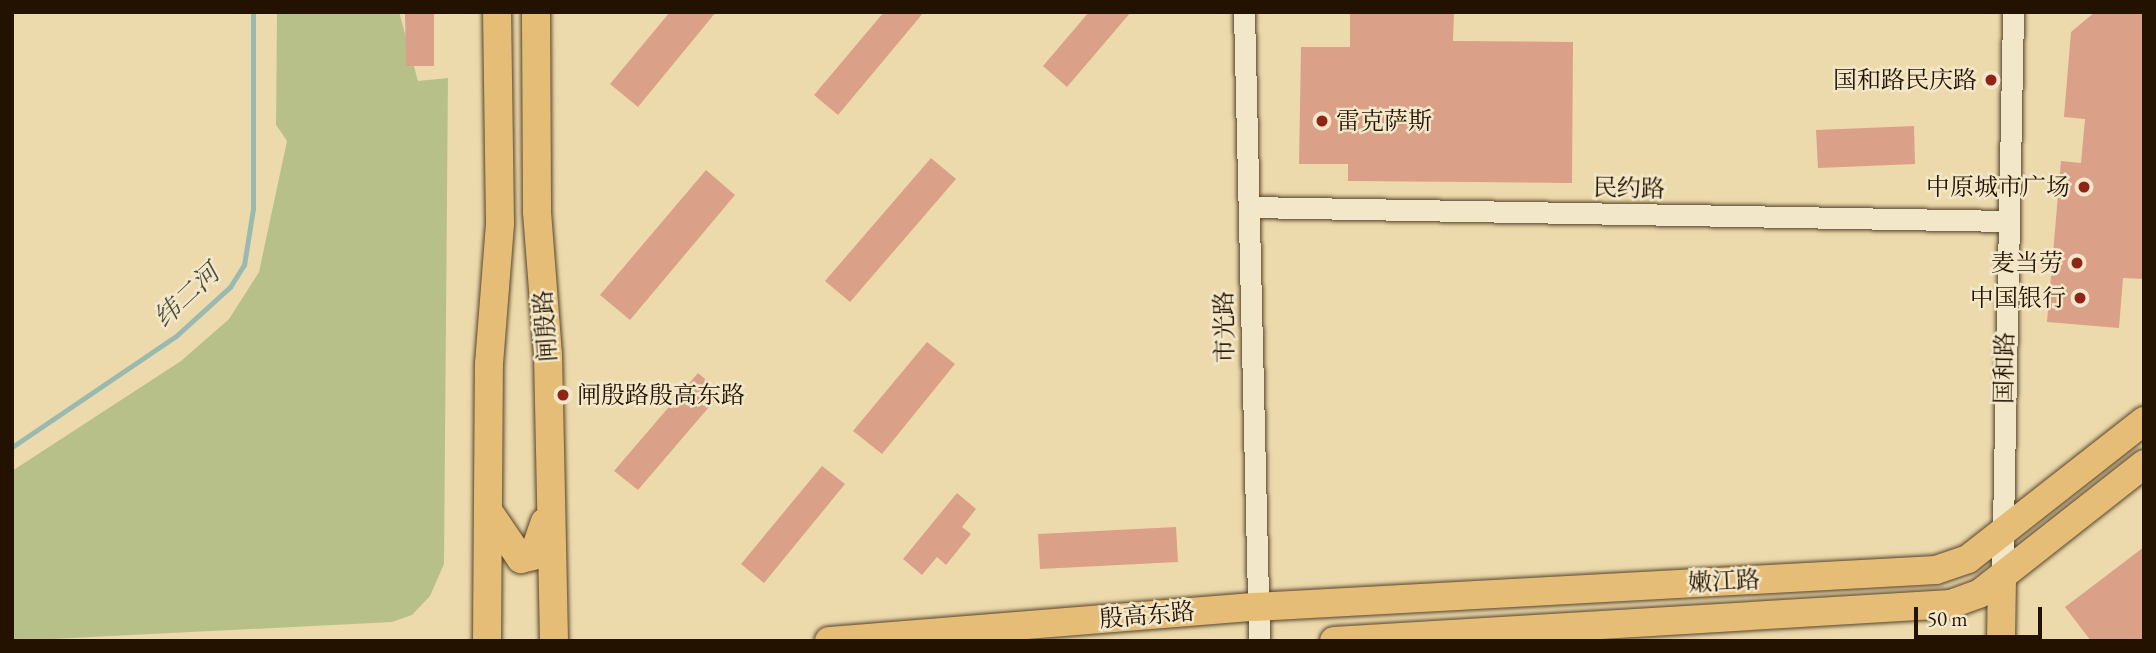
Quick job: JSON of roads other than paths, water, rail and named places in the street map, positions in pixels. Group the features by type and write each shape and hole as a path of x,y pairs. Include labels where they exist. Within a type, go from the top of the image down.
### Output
{"main road":[{"name":"闸殷路","path":"487,641 489,364 500,223 497,12"},
{"name":"闸殷路","path":"536,12 554,641"},
{"name":"嫩江路","path":"1255,607 1936,570 1968,559 2144,421"},
{"name":"嫩江路","path":"1334,641 1951,604 2002,577 2144,464"},
{"path":"488,510 508,545 527,560 541,538 548,491"},
{"name":"国和路","path":"2001,641 2002,577"},
{"name":"殷高东路","path":"829,641 1255,607"}],"street":[{"name":"市光路","path":"1244,12 1250,207 1255,607 1259,641"},
{"name":"国和路","path":"2002,577 2000,535 2013,12"},
{"name":"民约路","path":"1250,207 2007,221"}],"waterway":[{"name":"纬二河","path":"12,447 176,336 230,287 244,265 253,209 253,12"}],"place":[{"name":"国和路民庆路","path":"1991,80"},
{"name":"雷克萨斯","path":"1322,121"},
{"name":"中原城市广场","path":"2084,187"},
{"name":"麦当劳","path":"2077,263"},
{"name":"中国银行","path":"2080,298"},
{"name":"闸殷路殷高东路","path":"563,395"}]}
